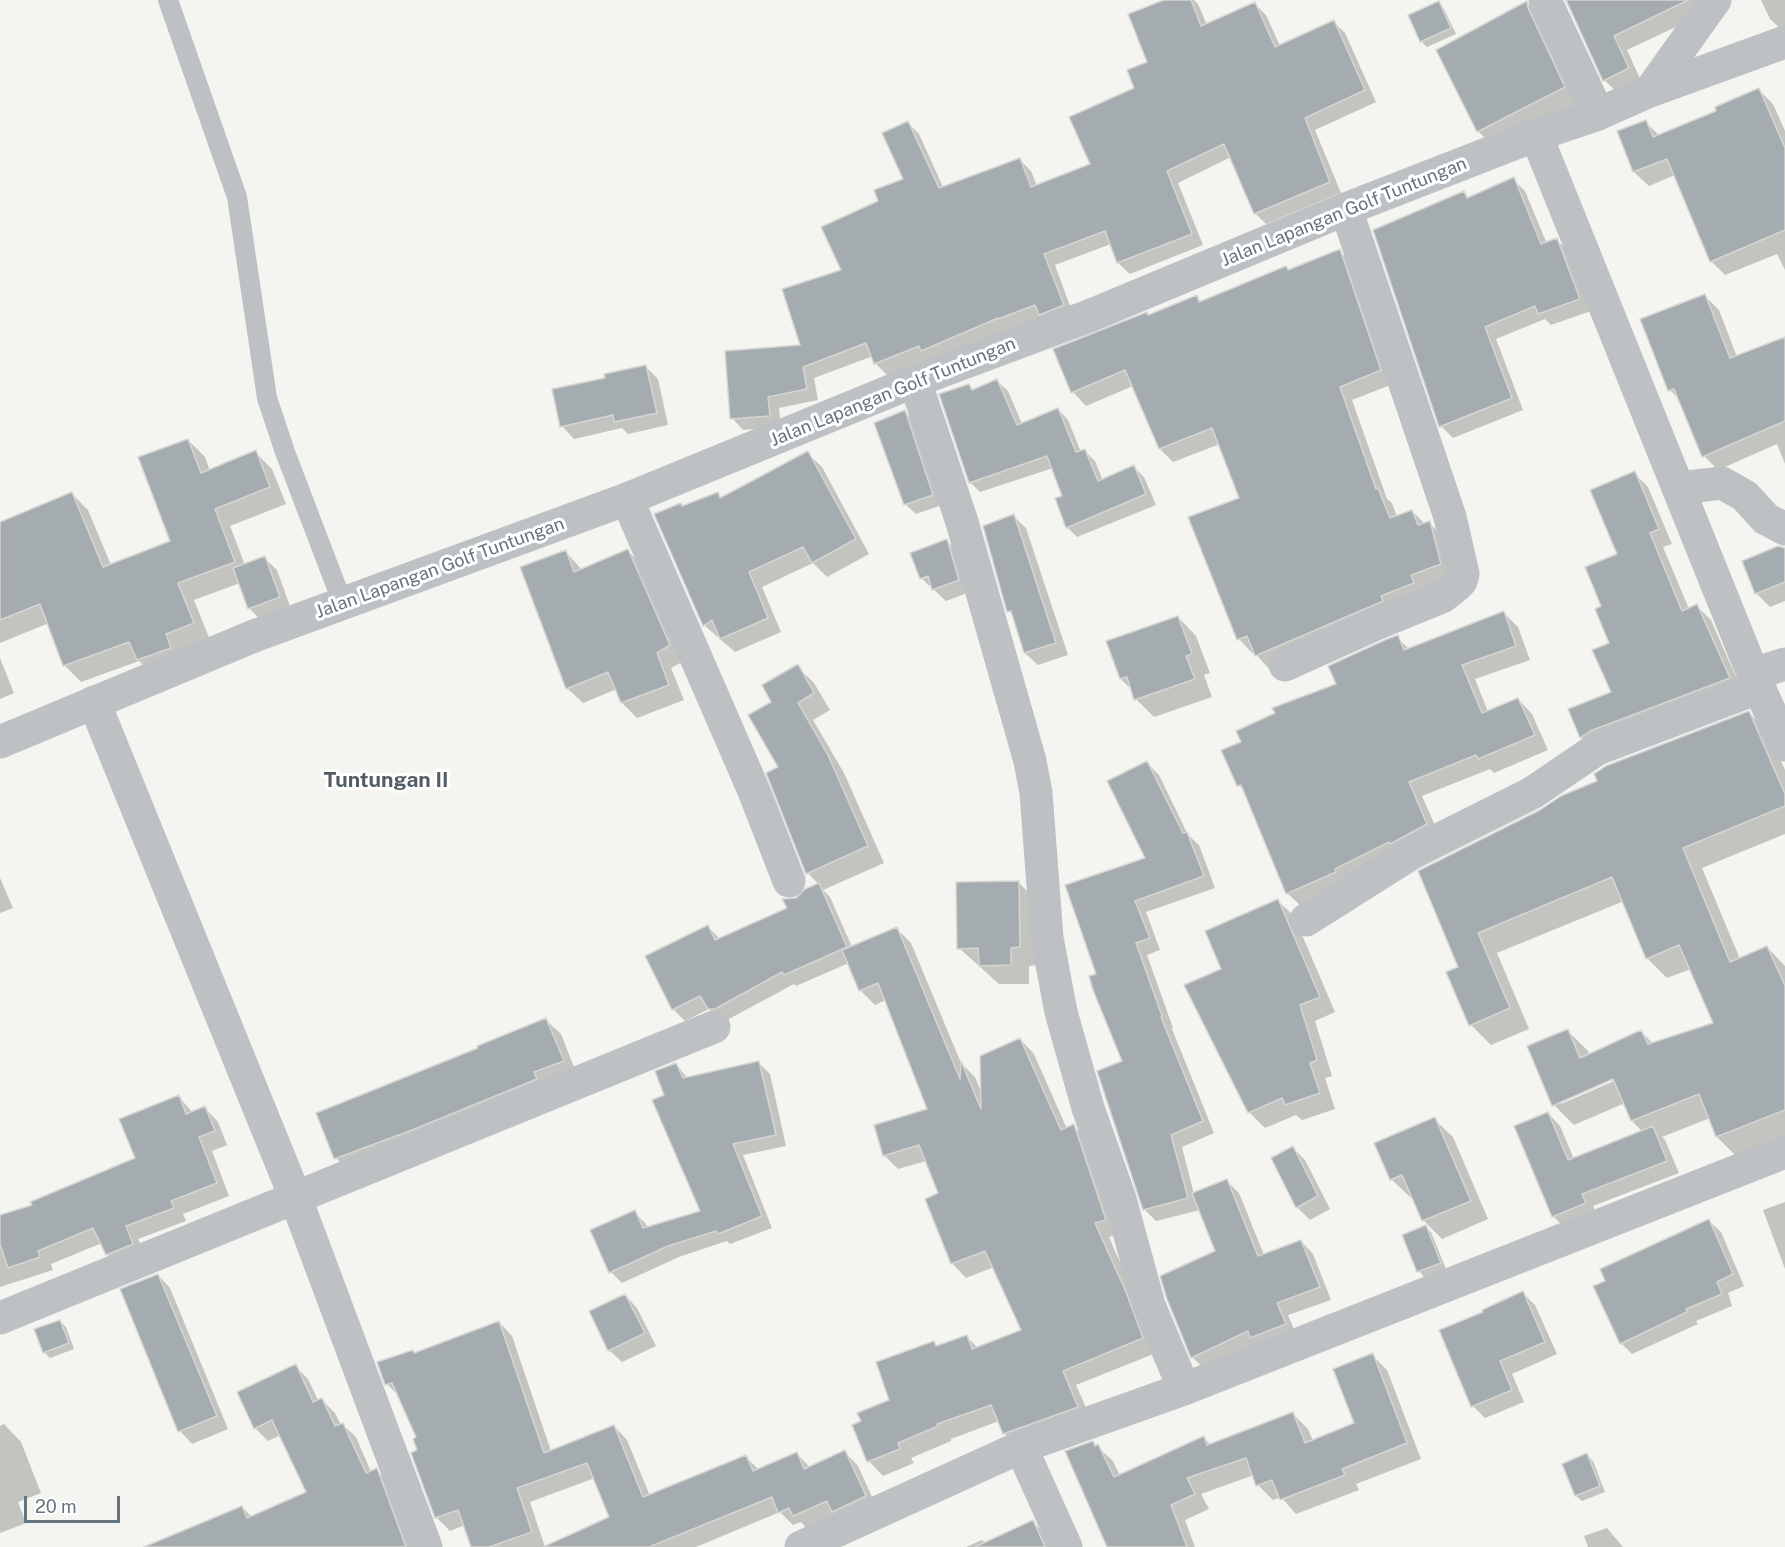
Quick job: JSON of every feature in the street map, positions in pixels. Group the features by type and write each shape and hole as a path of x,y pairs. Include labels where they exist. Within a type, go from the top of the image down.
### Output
{"street":[{"path":"1545,0 1598,114"},
{"path":"1650,91 1715,0"},
{"name":"Jalan Lapangan Golf Tuntungan","path":"0,742 254,636 627,499 915,381 1089,316 1346,209 1536,135 1598,114 1650,91 1785,42"},
{"path":"1536,135 1756,681 1785,746"},
{"path":"1285,665 1442,597 1461,581 1463,574 1450,517 1346,209"},
{"path":"915,381 962,522 1030,761 1036,793 1047,938 1061,1012 1088,1108 1120,1199 1149,1305 1184,1389"},
{"path":"1679,488 1722,483 1745,496 1766,519 1785,529"},
{"path":"627,499 754,791 789,880"},
{"path":"1306,920 1412,853 1532,793 1597,749 1756,681 1785,664"},
{"path":"94,702 296,1198 426,1547"},
{"path":"2,1311 296,1198 714,1027"},
{"path":"801,1547 1021,1447 1184,1389 1785,1152"},
{"path":"1021,1447 1066,1547"}],"lane":[{"path":"168,0 237,197 267,398 285,452 343,604"}],"building":[{"path":"1164,0 1191,0 1201,26 1255,2 1275,47 1334,20 1365,90 1305,118 1330,182 1254,214 1224,144 1167,171 1192,234 1117,263 1105,231 1044,254 1064,305 1039,315 1035,305 921,351 919,346 874,364 866,343 803,367 807,389 768,397 770,416 730,419 725,351 800,345 782,289 841,270 821,227 878,201 874,190 903,179 882,133 908,121 939,188 1020,158 1031,187 1090,164 1069,117 1134,88 1127,70 1147,62 1128,14"},
{"path":"1566,0 1688,0 1614,36 1629,68 1603,81"},
{"path":"1439,1 1451,28 1420,42 1408,15"},
{"path":"1527,1 1528,8 1565,87 1477,132 1436,50"},
{"path":"1759,88 1785,148 1785,230 1710,262 1667,159 1633,172 1617,131 1646,120 1653,137 1716,111 1715,107"},
{"path":"1514,177 1541,244 1557,238 1580,299 1538,314 1535,306 1485,327 1512,398 1439,427 1373,230 1464,191 1467,198"},
{"path":"1340,249 1381,370 1340,387 1376,489 1378,488 1390,518 1412,510 1418,525 1430,521 1441,564 1411,575 1414,583 1381,596 1383,601 1255,656 1247,636 1237,640 1188,517 1239,498 1212,428 1159,449 1125,370 1071,393 1053,349 1147,312 1148,315 1197,295 1199,302 1286,266 1288,270"},
{"path":"1705,294 1730,358 1785,337 1785,421 1702,457 1674,389 1668,391 1640,319"},
{"path":"646,365 657,413 614,422 613,415 560,427 552,389 605,378 604,374"},
{"path":"997,379 1017,425 1058,408 1076,452 1085,449 1098,481 1134,465 1146,494 1066,528 1055,498 1062,496 1047,456 969,483 939,394 969,384 972,390"},
{"path":"905,410 933,495 904,505 874,423"},
{"path":"188,439 201,473 256,450 270,487 215,509 235,562 178,583 194,623 166,634 171,648 137,660 129,642 63,666 40,604 0,620 0,522 72,492 103,567 170,541 138,457"},
{"path":"808,451 856,539 812,563 803,547 749,572 768,618 720,639 712,620 703,626 654,514 718,492 720,498"},
{"path":"1635,471 1659,529 1650,533 1682,611 1697,604 1730,678 1590,731 1580,738 1568,709 1611,692 1592,650 1609,643 1595,609 1601,606 1585,567 1617,554 1590,490"},
{"path":"1014,514 1056,643 1024,653 1011,611 1007,612 983,526"},
{"path":"947,539 959,580 932,590 928,576 920,579 910,553"},
{"path":"1778,546 1785,548 1785,582 1755,594 1742,561"},
{"path":"628,549 670,645 657,653 669,685 621,703 608,672 566,689 520,567 566,550 574,572"},
{"path":"265,556 280,597 248,609 233,568"},
{"path":"1504,611 1516,646 1462,665 1482,713 1518,698 1535,735 1478,759 1476,755 1409,782 1427,824 1335,869 1336,872 1286,894 1241,785 1237,786 1221,750 1241,742 1236,731 1275,713 1272,708 1336,684 1328,666 1398,635 1404,650"},
{"path":"1178,616 1192,654 1186,656 1195,679 1134,700 1127,677 1120,679 1106,641"},
{"path":"798,664 814,693 798,703 828,755 868,846 806,874 766,773 778,767 748,715 771,702 762,685"},
{"path":"1749,711 1785,794 1785,806 1683,848 1730,962 1767,946 1785,986 1785,1110 1716,1137 1699,1094 1631,1121 1613,1079 1552,1106 1527,1046 1568,1029 1580,1058 1641,1030 1648,1044 1713,1023 1679,945 1646,959 1612,877 1478,933 1510,1008 1469,1026 1446,972 1458,967 1418,871 1540,810 1561,796 1597,781 1594,774 1606,766"},
{"path":"1147,761 1183,833 1187,832 1204,876 1135,901 1150,938 1136,943 1161,1017 1203,1121 1171,1135 1188,1198 1143,1210 1097,1071 1122,1061 1093,990 1089,976 1096,974 1065,885 1145,858 1107,781"},
{"path":"1019,881 1020,947 1011,948 1011,965 979,966 978,948 957,949 956,882"},
{"path":"819,883 847,947 784,975 782,972 715,1009 708,1009 700,996 672,1010 645,956 708,925 715,940 787,908 782,899 796,898 805,889"},
{"path":"1278,899 1320,997 1300,1005 1317,1060 1310,1063 1320,1093 1285,1105 1282,1098 1248,1113 1184,985 1221,969 1205,931"},
{"path":"897,927 960,1079 961,1061 981,1109 980,1056 1020,1038 1061,1130 1074,1124 1106,1220 1095,1223 1126,1292 1143,1338 1063,1371 1078,1407 1003,1434 991,1405 937,1424 938,1426 898,1443 900,1449 867,1462 852,1425 861,1421 857,1413 889,1400 876,1362 934,1341 936,1346 967,1335 972,1349 1021,1330 985,1251 951,1264 925,1199 938,1193 919,1145 883,1156 874,1125 927,1109 878,983 859,991 842,950"},
{"path":"546,1018 564,1061 534,1072 537,1079 334,1159 316,1113"},
{"path":"759,1061 776,1135 733,1144 762,1216 718,1234 716,1231 668,1246 609,1273 590,1230 635,1210 643,1228 700,1211 652,1100 664,1095 655,1071 676,1063 683,1078"},
{"path":"179,1095 186,1114 205,1106 215,1131 199,1137 217,1183 171,1201 174,1208 126,1226 133,1244 106,1255 93,1228 38,1251 40,1257 8,1268 0,1244 0,1215 32,1205 30,1202 135,1158 119,1119"},
{"path":"1548,1112 1568,1160 1653,1126 1667,1161 1582,1194 1586,1203 1552,1217 1514,1126"},
{"path":"1435,1117 1471,1201 1422,1221 1402,1175 1390,1180 1374,1143"},
{"path":"1293,1146 1318,1196 1296,1208 1271,1158"},
{"path":"1227,1179 1258,1256 1301,1240 1320,1287 1277,1303 1286,1324 1250,1338 1248,1331 1191,1358 1160,1276 1215,1251 1192,1193"},
{"path":"1709,1219 1733,1274 1717,1282 1722,1294 1686,1309 1687,1312 1620,1344 1593,1286 1605,1281 1600,1269"},
{"path":"1426,1225 1441,1263 1417,1272 1402,1235"},
{"path":"158,1274 217,1416 178,1432 120,1289"},
{"path":"1523,1291 1545,1342 1500,1361 1512,1390 1471,1407 1439,1330 1483,1312 1482,1310"},
{"path":"625,1294 645,1333 608,1351 589,1311"},
{"path":"60,1320 69,1343 43,1353 34,1329"},
{"path":"499,1321 544,1453 614,1425 643,1497 746,1455 753,1471 797,1452 804,1469 845,1450 866,1496 832,1512 827,1501 793,1516 789,1508 778,1513 772,1497 649,1547 543,1547 609,1517 587,1463 517,1488 532,1532 489,1547 471,1547 458,1510 435,1518 411,1453 417,1450 413,1439 416,1437 392,1383 385,1385 377,1362 413,1350 414,1353"},
{"path":"1373,1353 1407,1443 1342,1469 1345,1475 1280,1500 1272,1480 1256,1486 1246,1458 1187,1478 1195,1494 1171,1505 1187,1547 1107,1547 1065,1451 1093,1441 1095,1446 1098,1444 1114,1477 1204,1436 1207,1445 1293,1412 1305,1443 1354,1423 1333,1369"},
{"path":"296,1364 313,1402 322,1398 335,1426 343,1423 366,1473 377,1468 406,1547 144,1547 242,1506 247,1518 306,1492 272,1420 254,1429 237,1392"},
{"path":"1587,1453 1600,1486 1575,1496 1562,1464"},
{"path":"1033,1520 1045,1547 975,1547"}],"district":[{"name":"Tuntungan II","path":"386,781"}]}
